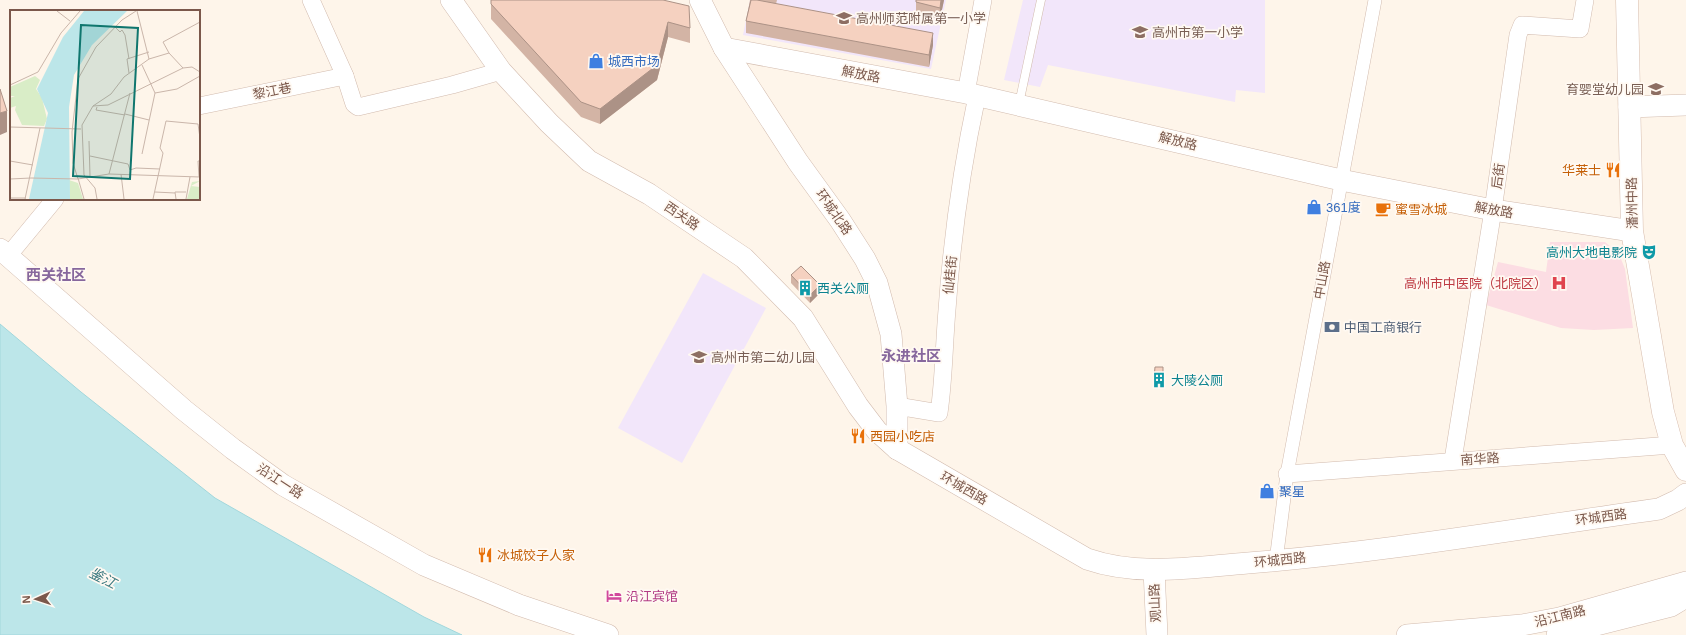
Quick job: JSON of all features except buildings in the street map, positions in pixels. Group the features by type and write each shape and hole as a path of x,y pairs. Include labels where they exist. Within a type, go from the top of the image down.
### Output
{"main road":[{"name":"潘州中路","path":"1627,0 1632,231 1663,412 1672,446 1686,470"}],"street":[{"path":"311,0 345,76 354,104 358,107 452,85 501,71"},
{"name":"西关路","path":"451,0 501,71 549,123 589,161 649,194 744,258 803,318 858,406 877,431 897,449"},
{"name":"环城北路","path":"700,0 724,48 798,162 840,220 865,259 877,283 891,334 897,406 897,449"},
{"name":"仙桂街","path":"897,406 939,413 944,375 947,311 961,176 984,0"},
{"name":"中山路","path":"1276,561 1288,474 1375,0"},
{"name":"后街","path":"1453,460 1493,210 1518,35 1522,25 1580,28 1585,0"},
{"name":"解放路","path":"724,48 1019,105 1341,180 1493,210 1632,231"},
{"name":"黎江巷","path":"200,106 345,76"},
{"path":"1629,107 1686,105"},
{"path":"4,252 55,200"},
{"name":"沿江一路","path":"4,252 184,410 233,450 283,485 424,565 520,605 608,635"},
{"name":"南华路","path":"1288,474 1453,460 1672,446"},
{"name":"环城西路","path":"897,449 1087,559 1115,568 1154,570 1276,561 1421,544 1659,509 1678,500 1686,494"},
{"name":"观山路","path":"1154,570 1157,635"},
{"name":"沿江南路","path":"1406,635 1522,625 1559,618 1686,582"},
{"name":"沿江南路","path":"1557,635 1671,606 1686,597"}],"lane":[{"path":"1019,105 1041,0"}],"shaded area":[{"name":"高州师范附属第一小学","path":"750,0 946,0 931,69 743,35"},
{"name":"高州市第一小学","path":"1023,0 1265,0 1265,93 1236,90 1235,102 1048,65 1040,87 1004,80"},
{"name":"高州市中医院（北院区）","path":"1550,242 1605,242 1619,254 1625,269 1633,328 1594,330 1561,328 1486,305 1498,262 1546,272"},
{"name":"高州市第二幼儿园","path":"703,273 766,308 682,463 618,428"}],"water":[{"name":"鉴江","path":"0,324 81,392 215,498 424,617 462,635 0,635"}],"place":[{"name":"高州师范附属第一小学","path":"844,18"},
{"name":"高州市第一小学","path":"1140,32"},
{"name":"城西市场","path":"596,61"},
{"name":"育婴堂幼儿园","path":"1656,89"},
{"name":"华莱士","path":"1613,170"},
{"name":"361度","path":"1314,207"},
{"name":"蜜雪冰城","path":"1383,209"},
{"name":"高州大地电影院","path":"1649,252"},
{"name":"高州市中医院（北院区）","path":"1559,283"},
{"name":"西关公厕","path":"805,288"},
{"name":"中国工商银行","path":"1332,327"},
{"name":"高州市第二幼儿园","path":"699,357"},
{"name":"大陵公厕","path":"1159,380"},
{"name":"西园小吃店","path":"858,436"},
{"name":"聚星","path":"1267,491"},
{"name":"冰城饺子人家","path":"485,555"},
{"name":"沿江宾馆","path":"614,596"}],"district":[{"name":"西关社区","path":"56,274"},
{"name":"永进社区","path":"911,355"}]}
